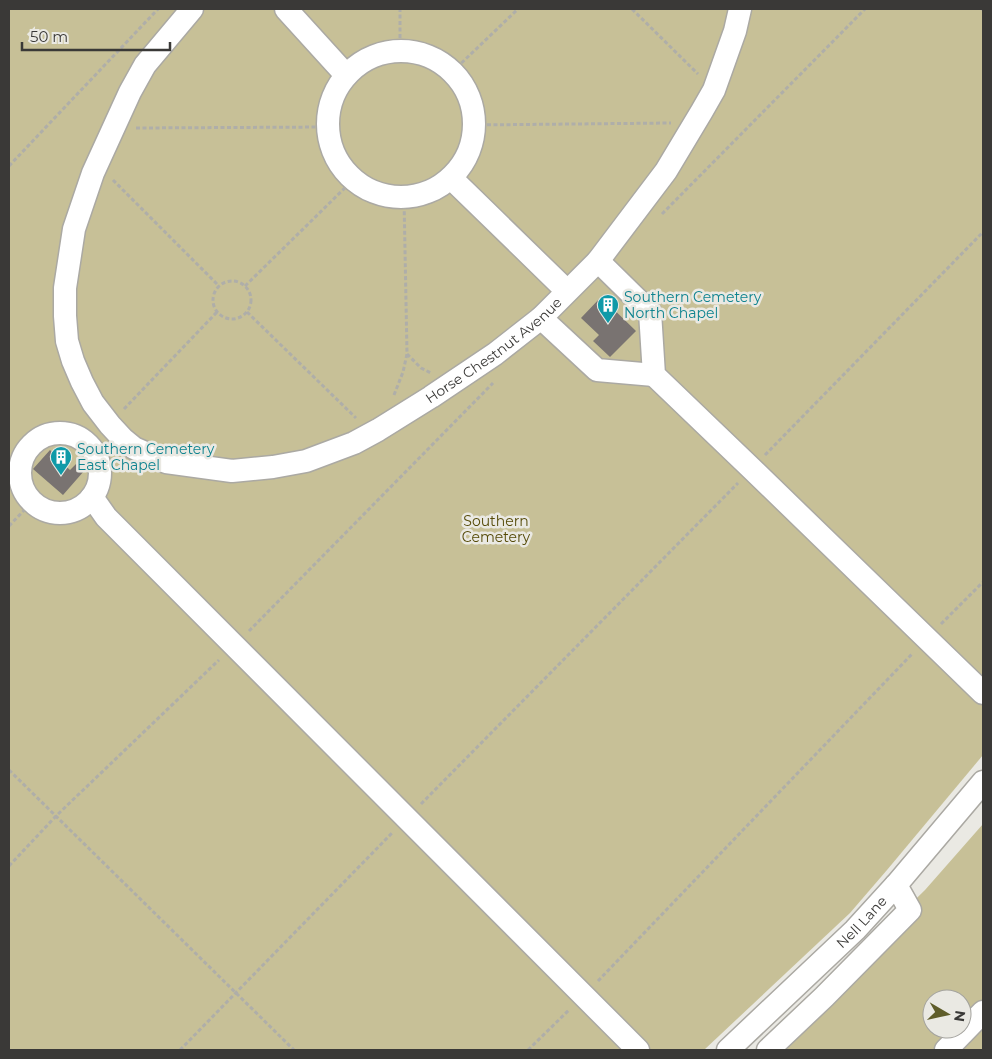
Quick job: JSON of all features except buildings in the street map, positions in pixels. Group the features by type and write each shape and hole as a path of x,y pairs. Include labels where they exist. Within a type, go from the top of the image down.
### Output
{"street":[{"path":"111,426 93,403 73,361 67,341 65,316 66,288 74,229 83,199 97,164 130,92 146,65 192,9"},
{"path":"286,9 346,75"},
{"name":"Horse Chestnut Avenue","path":"111,426 134,448 166,462 232,471 273,467 306,461 354,443 453,382 495,354 541,318 598,261 666,171 696,122 714,90 735,31 740,9"},
{"path":"400,51 419,53 437,60 452,72 468,96 472,106 474,125 468,154 461,167 451,178 430,192 404,198 386,196 368,190 353,180 342,169 335,156 330,142 328,127 328,113 332,99 346,75 371,57 400,51"},
{"path":"451,178 568,291"},
{"path":"598,261 650,312 654,375"},
{"path":"541,318 597,370 654,375 983,693"},
{"path":"75,436 111,426"},
{"path":"99,463 111,426"},
{"path":"62,433 75,436 86,442 94,452 99,463 98,487 83,507 70,512 56,514 43,510 32,502 24,491 20,478 21,464 26,451 36,441 48,435 62,433"},
{"path":"92,497 106,517 638,1050"},
{"name":"Nell Lane","path":"728,1050 855,930 896,885 983,782"},
{"path":"768,1050 824,997 910,910 896,885"},
{"path":"946,1050 980,1023"}],"path":[{"path":"9,166 158,9"},
{"path":"400,9 400,51"},
{"path":"452,72 518,9"},
{"path":"632,9 714,90"},
{"path":"661,215 865,9"},
{"path":"474,125 696,122"},
{"path":"113,128 328,127"},
{"path":"97,164 218,286"},
{"path":"245,286 353,180"},
{"path":"247,312 380,428 384,411 396,392 404,372 407,354 404,198"},
{"path":"180,1050 983,232"},
{"path":"229,281 240,282 245,286 252,302 247,312 243,316 232,319 221,316 214,307 213,296 218,286 229,281"},
{"path":"111,426 217,312"},
{"path":"407,354 421,368 453,382"},
{"path":"9,866 56,816 235,646 493,383"},
{"path":"9,526 32,502"},
{"path":"528,1050 583,996 983,582"},
{"path":"9,770 294,1050"}],"green space":[{"name":"Southern Cemetery","path":"9,9 983,9 983,755 850,913 704,1050 9,1050"},
{"path":"983,824 983,1050 755,1050 825,988 925,890"}],"place":[{"name":"Southern Cemetery North Chapel","path":"608,324"},
{"name":"Southern Cemetery East Chapel","path":"61,476"}]}
